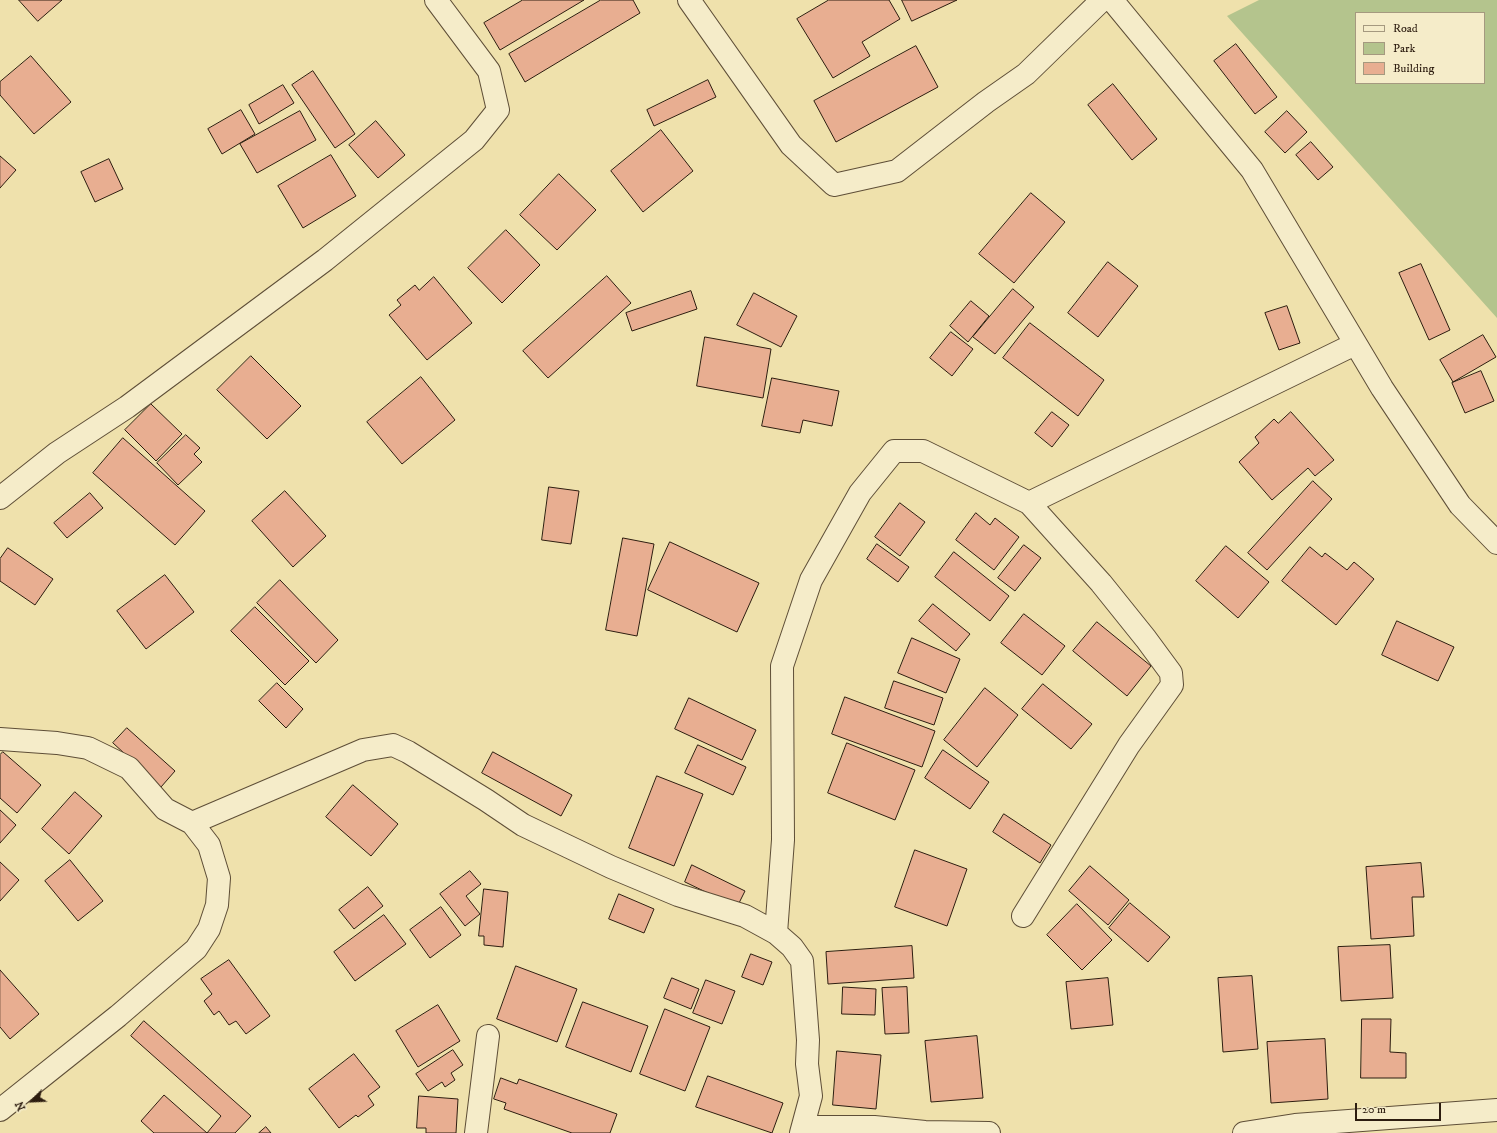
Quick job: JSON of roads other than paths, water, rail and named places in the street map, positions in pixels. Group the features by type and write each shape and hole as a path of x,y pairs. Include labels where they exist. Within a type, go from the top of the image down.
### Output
{"street":[{"path":"0,498 57,453 128,406 325,260 474,140 498,110 489,71 458,32 436,0"},
{"path":"689,0 791,145 834,185 897,171 986,102 1026,74 1102,0"},
{"path":"1112,0 1252,170 1355,344 1460,505 1497,543"},
{"path":"1029,504 1355,344"},
{"path":"776,933 783,840 782,666 811,580 860,493 894,451 923,451 1029,504 1101,583 1171,673 1172,685 1130,745 1023,916"},
{"path":"0,739 56,743 88,748 129,768 165,809 192,823 209,844 219,878 217,905 209,929 196,949 113,1020 0,1110"},
{"path":"192,823 363,750 393,745 408,752 486,800 523,826 611,867 678,895 745,916 776,933 792,947 802,961 808,1040 807,1064 810,1096 802,1130 874,1127 925,1132 989,1133"},
{"path":"476,1133 488,1036"},
{"path":"1244,1133 1294,1125 1497,1110"}]}
